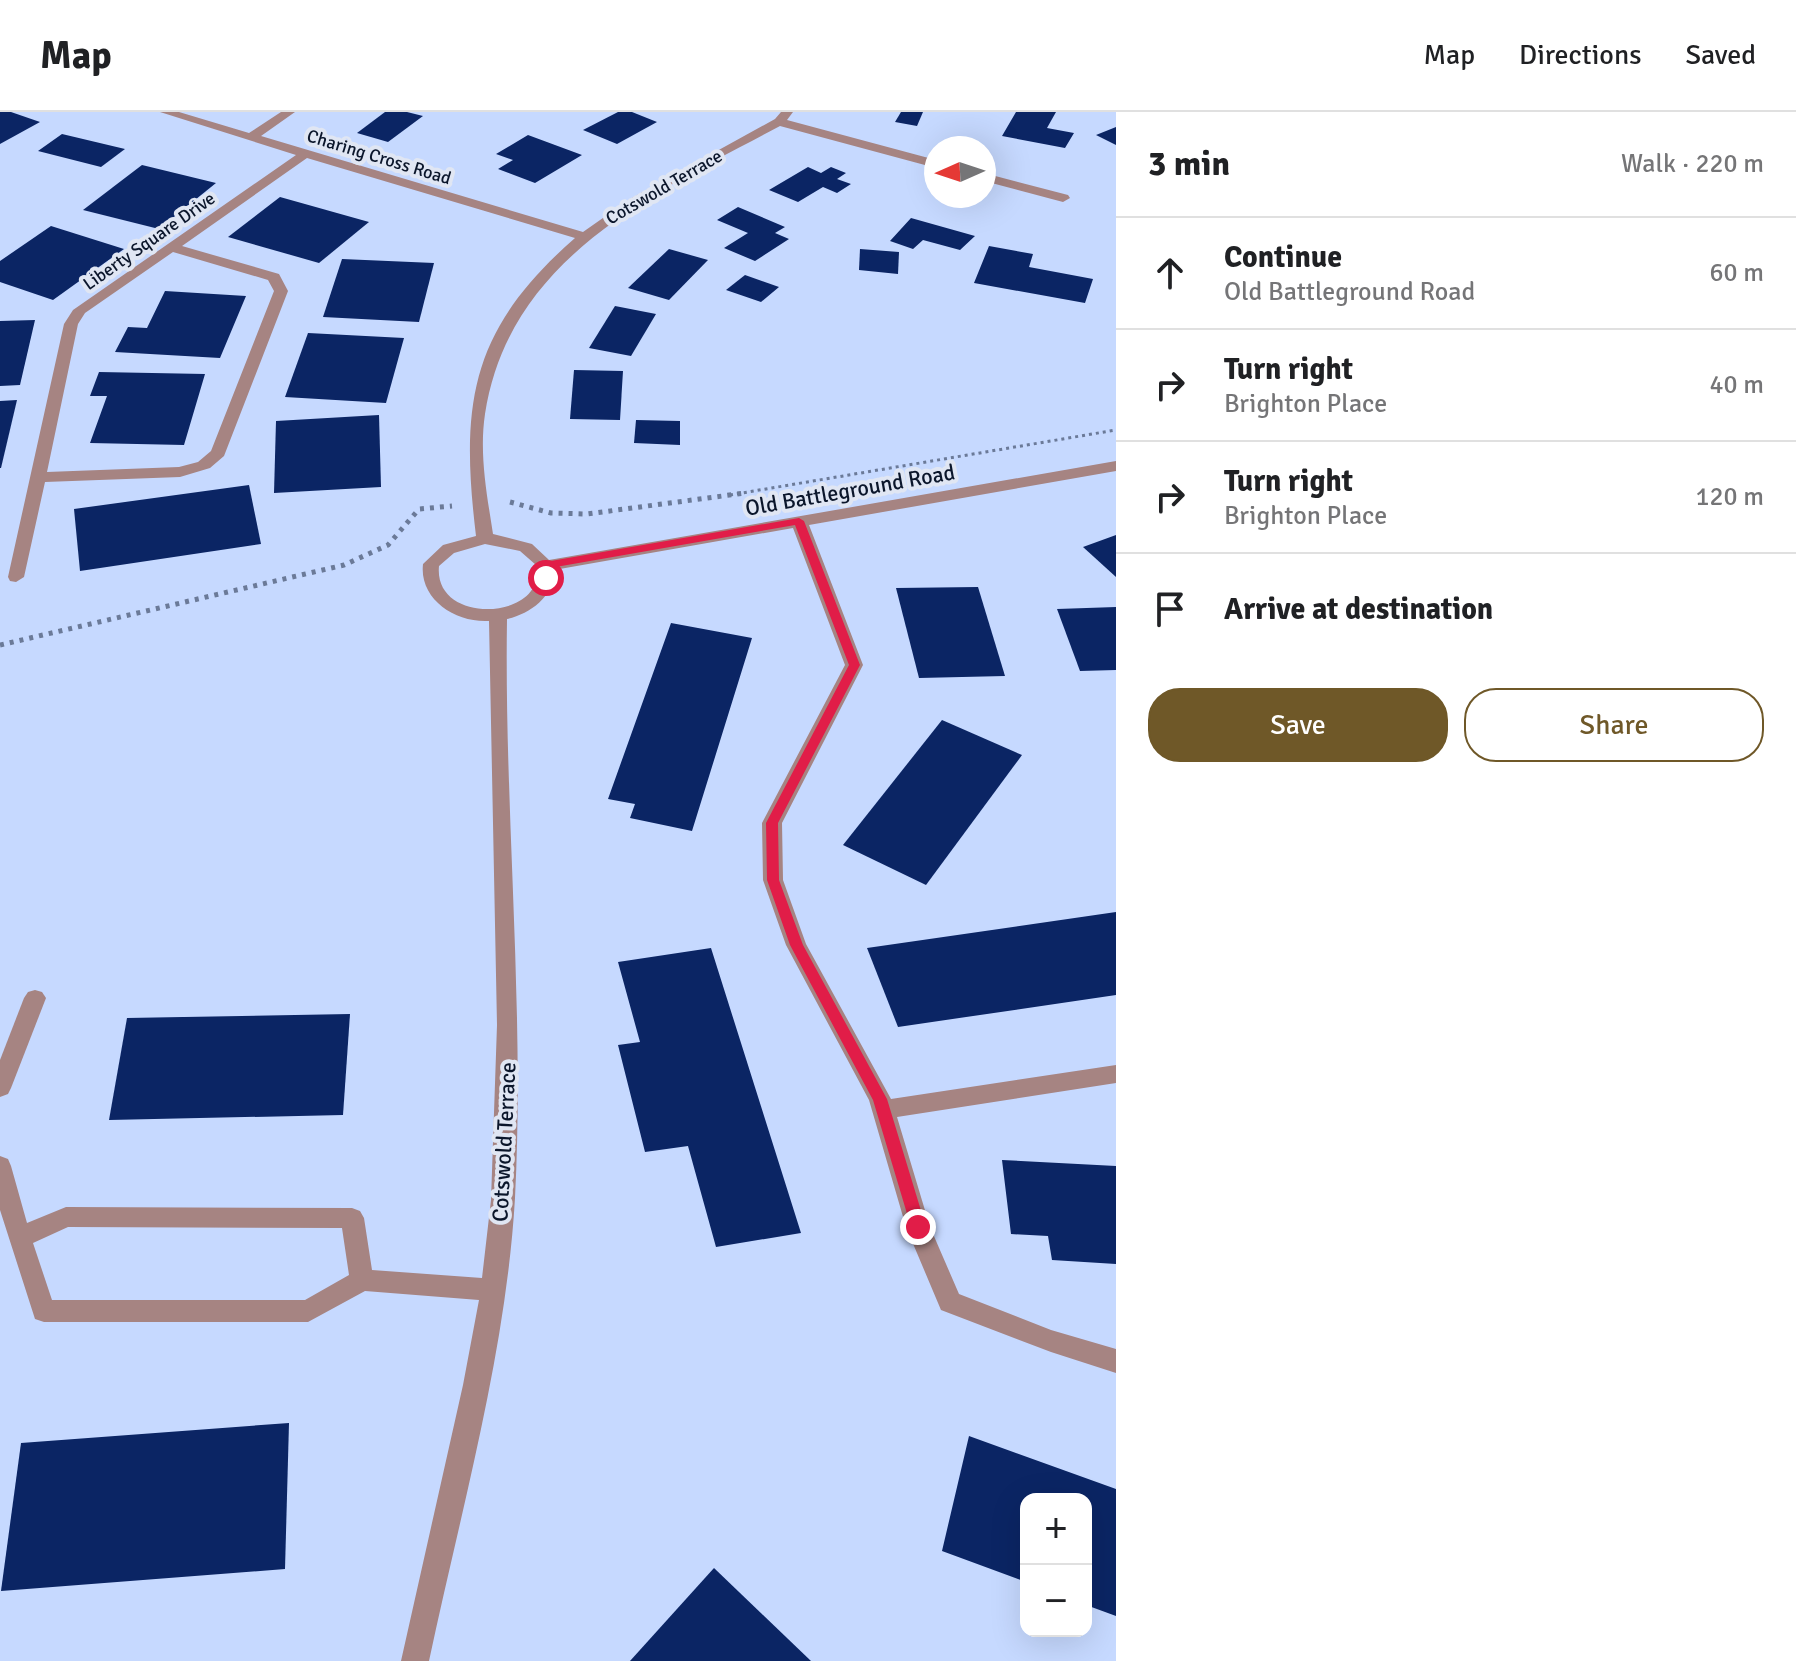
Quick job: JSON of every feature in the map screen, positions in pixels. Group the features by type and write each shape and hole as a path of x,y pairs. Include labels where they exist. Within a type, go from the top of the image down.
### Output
{"street":[{"name":"Charing Cross Road","path":"166,112 583,236"},
{"path":"251,137 289,112"},
{"path":"783,117 924,160"},
{"name":"Cotswold Terrace","path":"485,539 476,466 477,425 490,361 516,305 556,259 622,208 783,117"},
{"name":"Liberty Square Drive","path":"16,577 71,324 80,310 306,153"},
{"path":"996,180 1063,198"},
{"path":"38,477 180,472 204,465 218,453 281,291 274,277 172,247"},
{"name":"Old Battleground Road","path":"545,566 1116,466"},
{"path":"799,521 854,665 772,823 773,880 796,945 883,1110 918,1227 950,1302 1051,1341 1116,1361"},
{"path":"485,539 505,540 522,546 536,554 545,566 546,578 542,590 532,601 498,614 469,613 444,603 433,593 429,581 430,569 437,557 466,542 485,539"},
{"name":"Cotswold Terrace","path":"415,1661 473,1401 493,1290 503,1200 508,1112 508,1025 498,614"},
{"path":"0,1088 35,998"},
{"path":"883,1110 1116,1074"},
{"path":"0,1166 19,1238 44,1311 308,1311 362,1280 493,1290"},
{"path":"19,1238 66,1217 352,1218 362,1280"}],"path":[{"path":"0,645 344,565 373,555 394,543 419,509 507,501 551,513 587,514 768,490 1116,430"}],"building":[{"path":"0,112 11,112 40,122 0,144"},
{"path":"385,112 423,116 388,142 357,133"},
{"path":"618,112 632,112 657,122 617,144 583,130"},
{"path":"901,112 923,112 917,126 895,122"},
{"path":"1016,112 1056,112 1047,128 1074,133 1065,148 1002,136"},
{"path":"1116,127 1116,145 1096,135"},
{"path":"62,134 125,149 101,167 38,151"},
{"path":"528,135 582,155 535,183 498,169 513,160 496,154"},
{"path":"142,165 216,183 159,229 83,210"},
{"path":"808,167 821,173 831,167 846,173 837,179 851,184 837,193 823,187 798,202 769,190"},
{"path":"280,197 369,222 319,263 228,237"},
{"path":"738,207 785,227 775,233 789,239 755,261 724,248 748,233 717,220"},
{"path":"911,218 975,236 960,250 923,240 913,249 890,241"},
{"path":"51,226 124,249 53,300 0,282 0,261"},
{"path":"989,246 1033,254 1029,267 1093,279 1085,303 974,283"},
{"path":"669,249 708,260 669,300 628,288"},
{"path":"860,249 899,252 898,274 859,270"},
{"path":"342,259 434,263 419,322 323,317"},
{"path":"745,275 779,287 761,302 726,290"},
{"path":"165,291 246,296 220,358 115,352 128,327 147,328"},
{"path":"615,306 656,314 631,356 589,348"},
{"path":"35,320 20,385 0,386 0,321"},
{"path":"308,333 404,338 386,403 285,397"},
{"path":"574,370 623,371 620,420 570,419"},
{"path":"99,372 205,374 184,445 90,443 107,396 90,396"},
{"path":"17,400 1,468 0,468 0,401"},
{"path":"379,415 381,487 274,493 276,421"},
{"path":"636,420 680,421 680,445 634,443"},
{"path":"249,485 261,544 80,571 74,509"},
{"path":"1116,535 1116,577 1083,547"},
{"path":"978,587 1005,676 919,678 896,588"},
{"path":"1116,607 1116,670 1080,671 1057,609"},
{"path":"671,623 752,638 692,831 630,818 635,804 608,799"},
{"path":"942,720 1022,755 926,885 843,845"},
{"path":"1116,912 1116,995 898,1027 867,948"},
{"path":"711,948 801,1233 716,1247 688,1146 645,1152 618,1045 640,1042 618,962"},
{"path":"350,1014 343,1115 109,1120 127,1018"},
{"path":"1002,1160 1116,1166 1116,1264 1052,1260 1048,1236 1011,1234"},
{"path":"289,1423 285,1569 1,1591 21,1443"},
{"path":"969,1436 1116,1489 1116,1616 1092,1607 1092,1493 1020,1493 1020,1580 942,1551"},
{"path":"714,1568 811,1661 630,1661"}],"route":[{"path":"546,578 545,566 799,521 854,665 772,823 773,880 796,945 880,1099 918,1227"}]}
